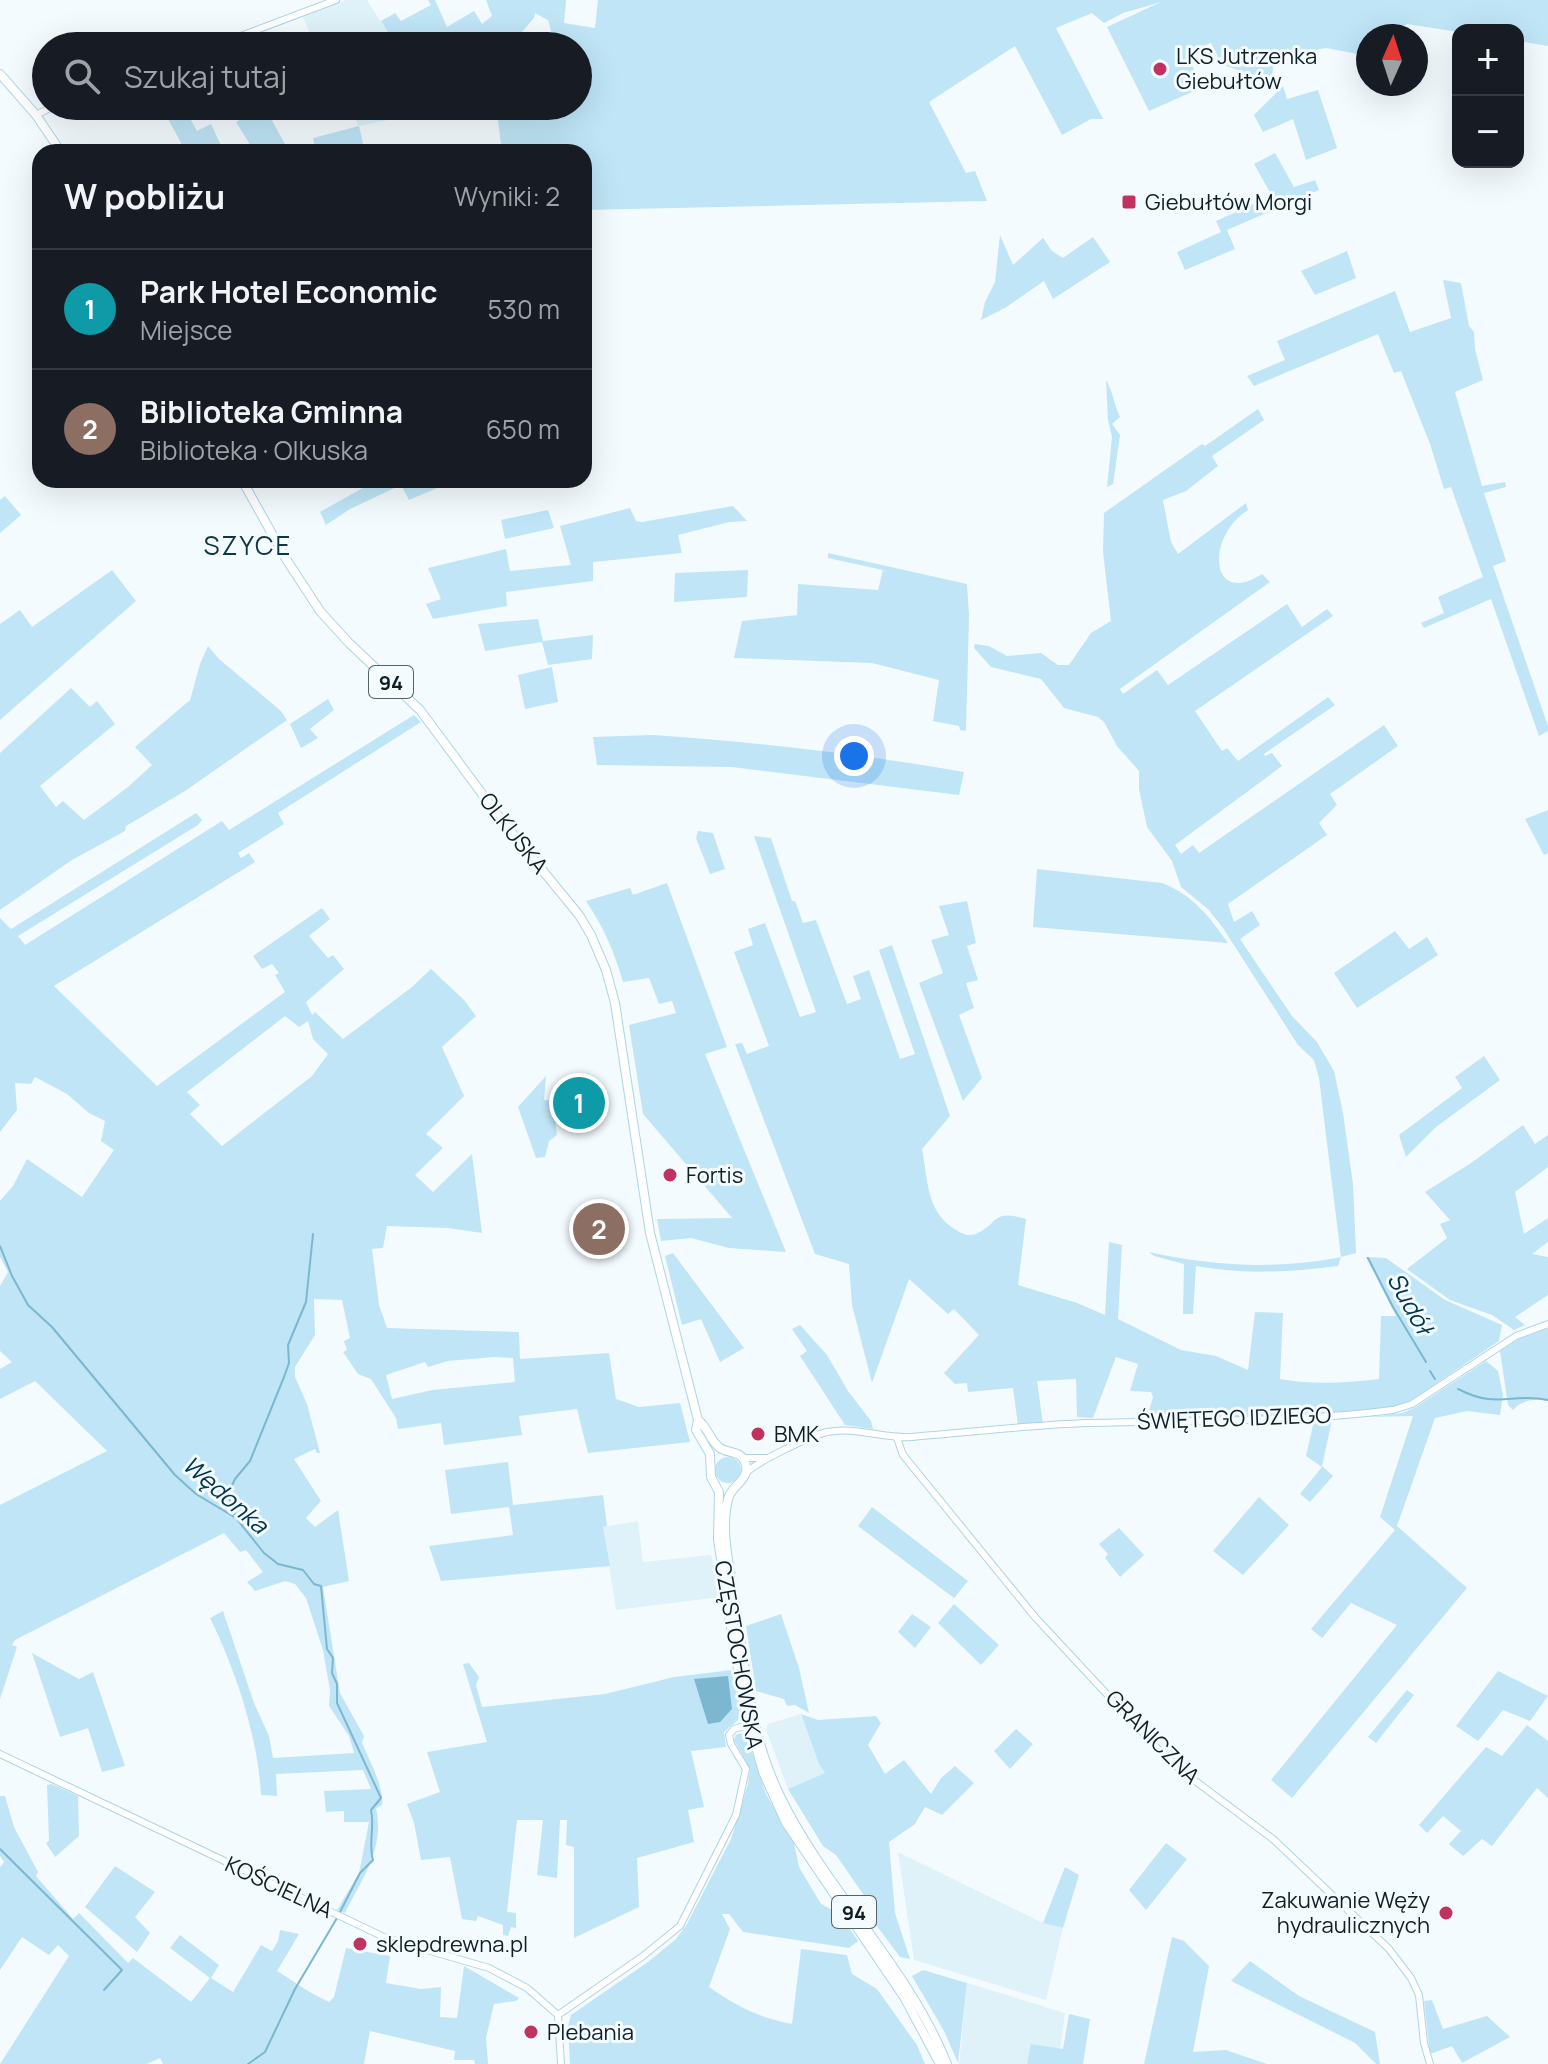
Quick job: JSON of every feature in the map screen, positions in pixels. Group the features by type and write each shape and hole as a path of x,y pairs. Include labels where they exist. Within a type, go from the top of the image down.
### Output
{"main road":[{"path":"0,74 32,110"},
{"path":"39,120 56,144"},
{"name":"OLKUSKA","path":"246,488 286,559 320,611 420,710 503,822 579,915 591,935 606,970 615,1003 653,1249 698,1420"},
{"name":"94","path":"715,1484 711,1477 710,1454 696,1430 698,1420 705,1425 717,1446 743,1458"},
{"path":"711,1465 719,1455 731,1451"},
{"path":"743,1458 746,1473"},
{"name":"94","path":"735,1486 746,1473"},
{"path":"715,1484 726,1488 735,1486"},
{"name":"CZĘSTOCHOWSKA","path":"715,1484 720,1495 720,1550 748,1725 763,1772 786,1823 904,1997 940,2064"},
{"name":"CZĘSTOCHOWSKA","path":"735,1486 729,1495 727,1509 727,1550 751,1705 765,1759 780,1796 802,1835 913,1999 947,2064"}],"street":[{"path":"251,32 336,0"},
{"name":"ŚWIĘTEGO IDZIEGO","path":"746,1473 815,1436 833,1431 897,1438 1050,1425 1260,1420 1393,1410 1412,1404 1516,1336 1548,1324"},
{"name":"GRANICZNA","path":"897,1438 903,1455 1035,1617 1157,1748 1184,1773 1273,1839 1389,1949 1411,1978 1419,1995 1424,2043 1430,2064"},
{"path":"743,1458 770,1458"},
{"path":"561,2064 558,2015 666,1939 684,1920 736,1815 747,1772 729,1741 729,1735 734,1729 748,1725"},
{"name":"KOŚCIELNA","path":"0,1754 386,1938 489,1968 527,1988 558,2015"}],"shaded area":[{"path":"345,0 367,0 387,32 309,32 303,17"},
{"path":"428,0 435,0 447,27 474,11 482,24 492,16 486,0 566,0 564,23 595,28 598,0 1548,0 1548,46 1524,42 1524,24 1452,24 1452,31 1428,27 1428,24 1356,24 1356,54 1326,48 1275,58 1271,80 1222,65 1211,43 1186,53 1201,84 1194,91 1149,111 1107,27 1161,2 1123,13 1104,23 1092,13 1056,28 1103,119 1091,119 1062,135 1015,46 929,102 966,173 975,171 987,201 592,210 592,144 501,144 498,120 592,120 592,32 551,32 548,20 535,13 522,32 388,32 381,21 395,13 401,21 431,5"},
{"path":"1283,86 1287,99 1318,90 1337,148 1306,160 1293,119 1263,132 1254,115"},
{"path":"169,120 191,120 197,131 211,124 220,144 182,144"},
{"path":"272,120 285,144 250,144 236,122"},
{"path":"356,120 387,120 359,126"},
{"path":"359,126 363,144 314,144 313,138"},
{"path":"1275,153 1294,187 1315,180 1319,190 1227,230 1235,249 1185,270 1177,252 1221,232 1216,221 1272,196 1254,164"},
{"path":"1000,235 1013,265 1043,238 1052,251 1063,258 1093,237 1110,262 1053,299 1044,281 1005,308 981,320 985,302 995,282"},
{"path":"1347,251 1356,278 1315,295 1301,271"},
{"path":"1443,280 1461,283 1469,326 1474,332 1483,380 1455,392 1482,486 1505,482 1506,487 1484,493 1506,561 1493,566 1548,726 1548,731 1539,736 1491,599 1424,628 1421,623 1444,613 1438,597 1483,577 1451,487 1444,489 1401,371 1394,373 1378,334 1254,386 1247,376 1285,360 1277,341 1395,291 1410,332 1451,318"},
{"path":"1106,380 1120,417 1112,424 1120,435 1113,484 1107,487 1112,437"},
{"path":"1258,409 1264,420 1212,456 1218,466 1186,491 1163,500 1171,542 1178,554 1246,503 1248,510 1234,522 1225,536 1219,565 1223,576 1232,582 1245,582 1262,574 1270,582 1120,689 1123,694 1157,670 1168,685 1287,604 1302,627 1327,609 1333,616 1195,711 1222,751 1227,748 1238,761 1328,697 1335,705 1264,754 1272,753 1282,766 1175,845 1181,854 1193,845 1199,853 1384,725 1398,746 1330,794 1337,805 1319,823 1327,835 1228,904 1234,922 1252,911 1260,925 1240,939 1292,1016 1317,1042 1334,1071 1353,1184 1356,1253 1341,1257 1319,1078 1314,1060 1298,1045 1223,928 1208,909 1181,887 1172,861 1147,827 1139,789 1139,771 1117,746 1104,722 1098,717 1064,708 1041,679 991,667 974,648 975,644 989,646 1007,656 1041,653 1058,665 1069,665 1091,633 1111,621 1103,552 1104,513"},
{"path":"363,488 395,488 350,509 326,525 320,512"},
{"path":"403,488 437,488 409,500"},
{"path":"5,496 21,515 0,533 0,500"},
{"path":"733,506 747,521 729,522 678,535 682,553 593,562 593,581 506,592 507,606 433,619 426,604 441,599 428,568 506,549 510,571 571,565 560,526 630,508 636,521 642,522"},
{"path":"548,510 554,528 505,539 501,520"},
{"path":"828,553 967,584 966,731 960,730 959,726 933,721 939,680 872,663 734,658 742,621 797,615 798,584 878,590 883,570 828,558"},
{"path":"112,570 136,601 0,720 0,624 20,610 32,627"},
{"path":"748,570 747,597 674,602 675,573"},
{"path":"538,619 543,641 593,635 592,659 548,665 542,642 485,651 478,624"},
{"path":"208,646 281,711 287,720 185,791 126,826 125,831 72,860 0,910 0,753 71,688 90,707 97,701 115,724 40,786 56,807 63,801 84,820 152,765 135,747 190,700"},
{"path":"552,667 558,702 525,709 518,675"},
{"path":"328,699 334,710 310,729 318,738 301,748 290,724"},
{"path":"414,715 421,722 278,813 284,824 238,853 241,858 249,853 255,862 54,986 157,1086 285,992 275,975 279,973 272,964 262,969 253,956 322,908 330,919 309,936 328,958 333,955 344,969 306,1002 312,1015 315,1012 343,1039 431,969 476,1016 442,1047 464,1096 426,1134 443,1148 415,1175 433,1192 472,1154 482,1233 448,1228 387,1226 383,1248 372,1249 379,1305 387,1328 519,1332 520,1359 609,1353 616,1399 639,1407 680,1403 690,1442 588,1453 577,1409 519,1416 522,1435 444,1445 441,1423 398,1429 396,1418 371,1379 358,1374 343,1352 347,1350 344,1341 350,1338 342,1300 314,1299 315,1335 295,1367 295,1377 307,1404 320,1453 315,1449 294,1459 321,1501 306,1518 315,1527 338,1510 349,1581 323,1587 340,1693 364,1736 362,1742 382,1797 382,1805 376,1808 375,1850 345,1913 337,1910 359,1873 369,1822 344,1822 344,1811 326,1812 324,1791 371,1789 363,1770 276,1774 277,1796 261,1795 255,1750 244,1705 229,1660 210,1618 223,1611 254,1703 269,1736 273,1758 354,1753 349,1736 329,1706 330,1690 323,1650 306,1598 295,1584 285,1581 255,1591 247,1582 263,1572 246,1550 240,1552 224,1533 15,1640 12,1645 17,1647 0,1699 0,1505 107,1451 35,1381 0,1399 0,1369 12,1362 0,1351 0,1286 8,1272 0,1257 0,1201 13,1186 27,1159 82,1197 114,1150 101,1141 105,1121 89,1113 67,1094 35,1077 31,1084 15,1083 17,1110 0,1132 0,918 11,929 196,813 202,820 18,936 25,945 222,821 229,830","holes":["285,1016 299,1027 308,1021 313,1039 328,1054 312,1076 222,1146 190,1114 200,1105 187,1092","513,1358 515,1382 432,1390 392,1399 386,1375 425,1362 428,1367 448,1361"]},
{"path":"653,735 809,749 964,772 959,795 732,767 597,765 593,737"},
{"path":"1548,810 1548,853 1544,855 1525,819"},
{"path":"698,831 713,833 725,869 710,874 696,838"},
{"path":"754,836 771,838 792,901 795,901 803,923 816,920 847,1004 861,999 853,976 869,970 900,1059 915,1054 879,950 892,945 950,1116 922,1149 933,1203 944,1221 967,1235 984,1230 1001,1216 1026,1219 1018,1285 1105,1315 1109,1242 1122,1245 1118,1319 1181,1350 1216,1356 1248,1370 1255,1312 1283,1313 1280,1379 1317,1383 1354,1382 1379,1379 1381,1316 1396,1316 1366,1257 1386,1258 1445,1300 1502,1325 1499,1341 1407,1403 1393,1408 1260,1417 1147,1418 1153,1397 1151,1392 1130,1391 1138,1364 1116,1357 1093,1418 1077,1417 1076,1379 1037,1381 1043,1424 1018,1425 1013,1388 968,1392 967,1383 955,1384 944,1373 979,1335 954,1309 948,1314 909,1279 872,1383 852,1305 849,1264 815,1254 735,1044 742,1043 747,1054 769,1046 734,952 753,945 748,929 765,923 800,1017 816,1012"},
{"path":"1037,869 1162,883 1200,907 1228,943 1033,927"},
{"path":"667,883 727,1047 705,1054 786,1252 729,1248 691,1238 661,1241 657,1219 732,1218 643,1114 629,1025 676,1013 672,1001 659,1004 649,978 623,982 608,940 586,901 630,888 633,895"},
{"path":"967,901 976,943 967,946 978,980 966,983 974,1008 959,1015 982,1078 963,1101 919,983 943,973 931,940 949,935 939,906"},
{"path":"1395,931 1409,949 1427,937 1438,955 1357,1008 1334,973"},
{"path":"1484,1056 1500,1080 1436,1127 1406,1157 1399,1135 1462,1088 1455,1077"},
{"path":"546,1076 544,1100 553,1101 557,1135 549,1141 545,1157 536,1158 518,1107"},
{"path":"1523,1125 1535,1144 1548,1135 1548,1167 1515,1192 1524,1234 1548,1218 1548,1242 1532,1254 1548,1257 1548,1295 1515,1317 1525,1325 1514,1330 1492,1315 1450,1300 1407,1269 1447,1238 1440,1224 1450,1220 1425,1192"},
{"path":"1149,1252 1197,1261 1245,1265 1293,1264 1341,1257 1338,1266 1285,1271 1249,1272 1196,1266 1193,1314 1183,1314 1184,1264"},
{"path":"673,1253 744,1348 720,1362 701,1319 682,1325 665,1256"},
{"path":"800,1325 827,1355 848,1391 871,1421 873,1429 845,1425 800,1356 807,1351 792,1329"},
{"path":"1548,1328 1548,1401 1529,1401 1513,1410 1508,1405 1500,1351 1519,1339"},
{"path":"1486,1361 1498,1371 1503,1395 1500,1415 1467,1411 1435,1418 1397,1526 1467,1588 1292,1798 1271,1780 1397,1625 1351,1603 1322,1638 1311,1629 1395,1530 1380,1517 1413,1416 1372,1417 1414,1408"},
{"path":"1332,1420 1322,1466 1333,1476 1310,1502 1300,1494 1322,1467 1306,1456 1314,1421"},
{"path":"728,1457 737,1461 741,1470 737,1479 728,1483 719,1479 715,1470 719,1461"},
{"path":"508,1462 513,1505 603,1495 607,1526 603,1527 610,1566 441,1581 429,1546 513,1535 509,1507 451,1514 445,1470"},
{"path":"1259,1497 1289,1525 1243,1575 1213,1551"},
{"path":"872,1507 968,1581 954,1598 858,1526"},
{"path":"638,1521 643,1562 711,1555 721,1597 616,1610 603,1527"},
{"path":"1119,1528 1144,1555 1120,1577 1105,1558 1108,1554 1099,1544"},
{"path":"954,1604 999,1645 981,1665 938,1623"},
{"path":"781,1614 799,1668 809,1713 795,1705 787,1706 784,1699 756,1691 746,1626"},
{"path":"912,1614 931,1627 915,1648 898,1632"},
{"path":"32,1653 79,1679 93,1672 125,1766 102,1772 88,1728 60,1737"},
{"path":"469,1663 479,1677 476,1685 482,1707 605,1694 674,1677 732,1670 740,1714 738,1720 724,1732 726,1747 691,1751 704,1807 688,1810 694,1842 637,1858 639,1907 574,1938 574,1847 566,1845 567,1820 560,1820 557,1878 537,1875 543,1820 517,1820 507,1912 516,1913 516,1928 511,1927 508,1936 503,1935 503,1925 478,1916 476,1921 462,1919 450,1857 421,1860 407,1804 440,1792 427,1752 487,1742 463,1664"},
{"path":"1498,1671 1548,1696 1530,1721 1503,1710 1478,1741 1456,1726"},
{"path":"728,1676 732,1709 720,1722 708,1724 694,1679"},
{"path":"1407,1690 1414,1695 1376,1743 1368,1737"},
{"path":"801,1714 819,1764 826,1773 788,1789 766,1730 768,1724"},
{"path":"801,1714 818,1720 876,1716 881,1723 868,1745 885,1774 904,1760 931,1794 941,1778 955,1766 974,1783 942,1815 925,1807 915,1824 889,1842 895,1913 910,1959 900,1957 876,1925 872,1907 836,1855 823,1846 788,1789 825,1773"},
{"path":"1527,1725 1548,1741 1548,1798 1537,1788 1492,1846 1482,1839 1463,1856 1449,1844 1461,1831 1443,1816 1427,1833 1419,1825 1486,1747 1502,1756"},
{"path":"1016,1729 1033,1744 1010,1769 994,1751"},
{"path":"741,1733 747,1738 766,1794 794,1843 799,1867 821,1904 840,1914 858,1941 849,1948 743,1932 729,1914 722,1914 730,1929 709,1987 748,2010 792,2024 801,1949 847,1955 852,1974 877,1989 917,2045 925,2064 570,2064 568,2026 571,2015 676,1939 687,1924 731,1839 750,1769 734,1740"},
{"path":"52,1784 78,1796 79,1836 55,1857 46,1843 49,1841 47,1785"},
{"path":"0,1796 5,1796 14,1827 38,1872 36,1876 73,1919 79,1913 128,1963 133,1958 191,2002 210,1978 170,1948 180,1935 219,1965 211,1978 233,1992 261,1945 272,1951 280,1930 299,1934 277,1971 329,2002 334,1997 346,1948 390,1956 386,1983 421,1989 441,1987 440,2017 457,2018 464,1966 519,1998 494,2004 486,2038 488,2064 454,2060 455,2051 370,2031 364,2064 163,2064 160,2058 147,2064 0,2064 69,1956 58,1945 49,1955 22,1937 0,1970 0,1867 4,1862 0,1856"},
{"path":"1166,1843 1187,1859 1146,1910 1129,1890"},
{"path":"898,1852 1043,1923 1063,1928 1046,2000 914,1960"},
{"path":"115,1866 155,1892 135,1917 150,1933 137,1952 85,1907"},
{"path":"1065,1867 1079,1875 1063,1928 1043,1923"},
{"path":"1172,1937 1184,1941 1209,1966 1193,2052 1226,2050 1267,2064 1144,2064"},
{"path":"1250,1961 1299,1996 1375,2032 1380,2064 1376,2064 1355,2043 1231,1981"},
{"path":"923,1970 967,1983 958,2063 944,2031 912,1976"},
{"path":"967,1983 1065,2013 1060,2051 1032,2044 1027,2064 959,2064"},
{"path":"1432,2000 1443,2029 1487,2016 1510,2037 1462,2063 1452,2046 1430,2054 1424,2001"},
{"path":"1069,2014 1090,2019 1083,2064 1027,2064 1031,2044 1063,2049"}],"waterway":[{"path":"236,1517 228,1494 235,1479 250,1461 289,1363 288,1345 306,1302 313,1234"},
{"name":"Wędonka","path":"0,1246 28,1305 52,1327 175,1475 196,1494 236,1518 264,1553 278,1564 303,1570 314,1584 321,1586 327,1649 333,1658 337,1703 381,1798 371,1810 373,1860 360,1873 340,1912"},
{"name":"Sudół","path":"1368,1258 1426,1362"},
{"name":"Sudół","path":"1430,1371 1435,1379"},
{"name":"Sudół","path":"1458,1389 1495,1400 1548,1400"},
{"path":"0,1849 122,1970 104,1990"},
{"name":"Wędonka","path":"248,2064 265,2052 295,1989 337,1918"}],"place":[{"name":"LKS Jutrzenka Giebułtów","path":"1160,69"},
{"name":"Giebułtów Morgi","path":"1129,202"},
{"name":"Park Hotel Economic","path":"579,1103"},
{"name":"Fortis","path":"670,1175"},
{"name":"Biblioteka Gminna","path":"599,1229"},
{"name":"BMK","path":"758,1434"},
{"name":"Zakuwanie Węży hydraulicznych","path":"1446,1913"},
{"name":"sklepdrewna.pl","path":"360,1944"},
{"name":"Plebania","path":"531,2032"}],"district":[{"name":"SZYCE","path":"248,545"}]}
